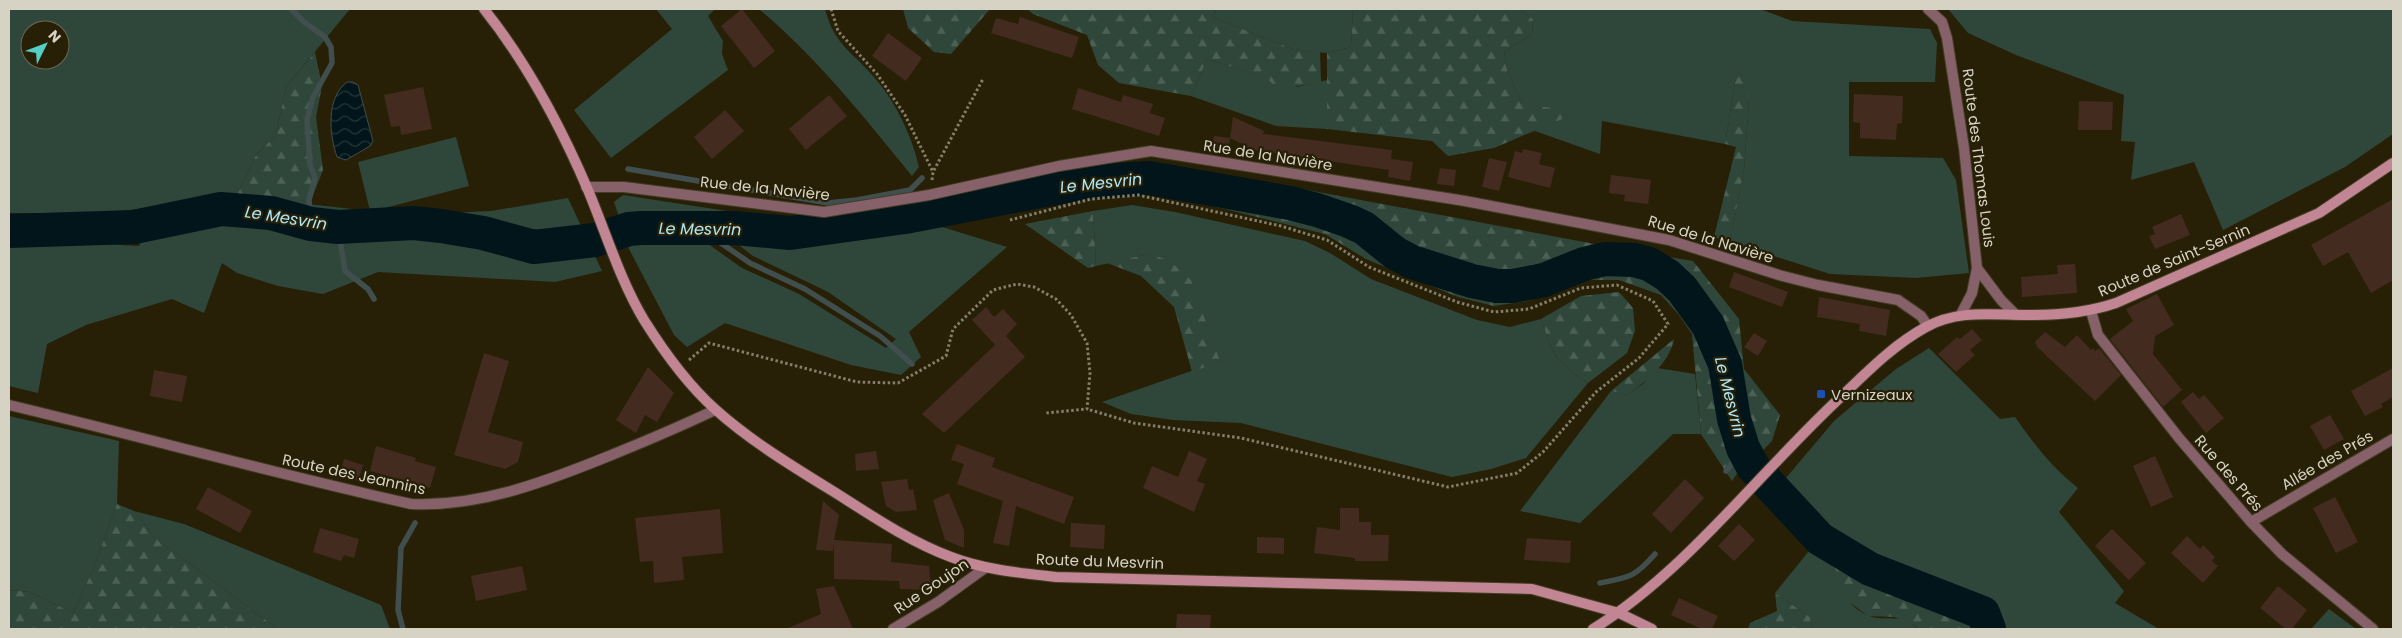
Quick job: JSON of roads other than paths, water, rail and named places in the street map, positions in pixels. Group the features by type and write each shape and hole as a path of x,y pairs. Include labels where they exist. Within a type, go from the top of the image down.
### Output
{"main road":[{"name":"Route du Mesvrin","path":"484,9 534,83 586,187 644,319 680,370 715,410 803,473 920,543 984,568 1056,577 1532,590 1619,613 1652,629"},
{"name":"Route de Saint-Sernin","path":"1619,613 1696,544 1786,449 1900,343 1928,326 1961,314 2016,315 2091,311 2116,303 2319,213 2393,163"},
{"path":"1593,629 1619,613"}],"street":[{"name":"Route des Thomas Louis","path":"1928,9 1942,22 1947,38 1964,148 1978,268 1972,293 1961,314"},
{"name":"Rue de la Navière","path":"586,187 624,187 824,212 930,196 1059,166 1151,151 1465,201 1670,240 1779,276 1898,300 1922,316 1928,326"},
{"path":"1978,268 2001,300 2016,315"},
{"name":"Rue des Prés","path":"2091,311 2098,335 2179,438 2251,522 2289,560 2373,629"},
{"name":"Route des Jeannins","path":"9,405 136,435 282,475 411,504 431,505 497,495 551,479 667,433 715,410"},
{"name":"Allée des Prés","path":"2251,522 2393,439"},
{"name":"Rue Goujon","path":"893,629 938,602 984,568"}],"water":[{"path":"347,82 353,82 358,85 373,141 370,146 346,160 337,157 332,138 331,117 335,97"}],"waterway":[{"path":"291,9 304,22 325,37 331,47 332,63 313,97 307,120 310,165 315,178 309,200 311,224"},
{"path":"628,169 828,203 857,200 910,190 922,178"},
{"name":"Le Mesvrin","path":"9,231 134,227 221,209 271,213 311,224 338,227 414,223 441,226 483,233 534,247 595,240 629,229 641,228 735,228 790,233 905,217 1087,182 1149,178 1290,203 1317,210 1364,228 1395,253 1412,262 1472,281 1497,286 1513,286 1544,280 1584,264 1605,259 1634,260 1649,264 1667,275 1682,289 1708,325 1725,364 1734,419 1743,448 1753,467 1820,539 1870,569 1983,613 1989,629"},
{"path":"338,227 345,271 368,289 374,299"},
{"path":"699,228 750,263 805,289 880,336 912,364"},
{"path":"1726,471 1743,448"},
{"path":"403,629 398,610 401,548 415,523"},
{"path":"1600,583 1637,572 1655,554"}],"place":[{"name":"Vernizeaux","path":"1821,394"}]}
